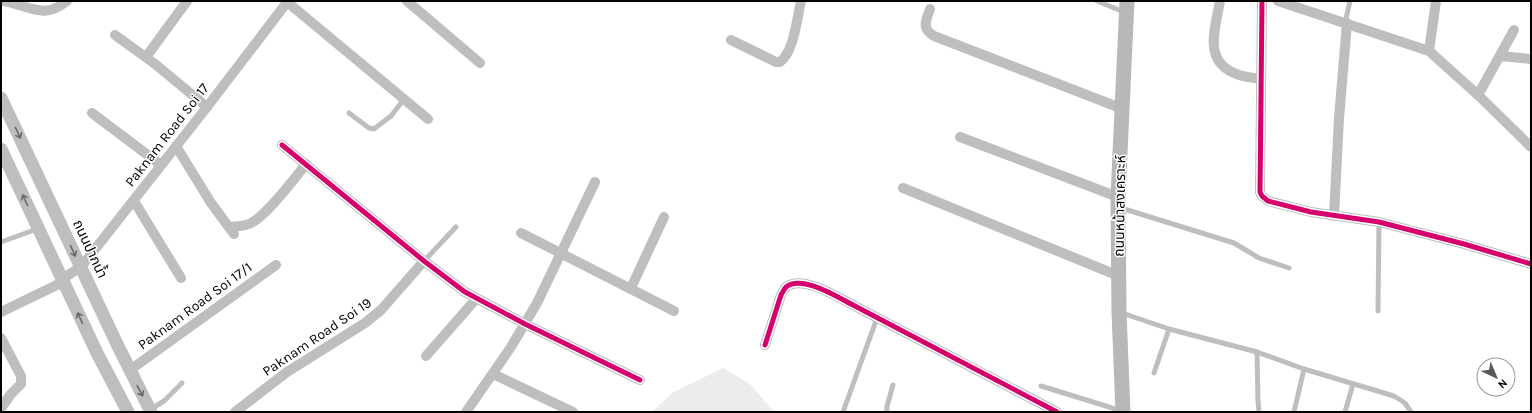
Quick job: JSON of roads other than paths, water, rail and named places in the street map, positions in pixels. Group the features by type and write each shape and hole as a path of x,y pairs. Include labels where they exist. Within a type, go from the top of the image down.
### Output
{"main road":[{"name":"ถนนหน้าสงเคราะห์","path":"1123,412 1118,276 1118,202 1127,7"}],"street":[{"path":"4,1 42,11 53,10 67,1"},
{"path":"146,58 187,1"},
{"path":"288,1 428,119"},
{"name":"Paknam Road Soi 17","path":"1,312 63,280 81,267 134,201 288,1"},
{"path":"407,1 480,62"},
{"path":"731,40 776,62 780,62 787,54 801,1"},
{"path":"1220,1 1213,46 1215,55 1226,69 1240,75 1261,79"},
{"path":"1262,1 1260,192 1262,196 1268,201 1311,212 1379,222 1464,244 1531,264"},
{"path":"1278,1 1429,51 1478,95 1531,147"},
{"path":"1429,51 1436,1"},
{"path":"930,9 925,27 928,32 934,36 1123,110"},
{"path":"1334,216 1346,23"},
{"path":"1478,95 1514,30"},
{"path":"115,35 207,107"},
{"path":"1500,56 1531,59"},
{"name":"ถนนปากน้ำ","path":"1,98 130,370 151,411"},
{"path":"92,113 161,165"},
{"path":"960,137 1118,202"},
{"path":"282,145 456,286 476,299 640,380"},
{"path":"176,146 211,204 232,230 248,225 258,218 281,194 306,164"},
{"path":"1,149 97,353 128,412"},
{"path":"466,412 493,374 537,303 595,182"},
{"path":"903,188 1118,276"},
{"path":"134,201 181,278"},
{"path":"631,288 664,217"},
{"path":"521,233 674,311"},
{"name":"Paknam Road Soi 19","path":"235,412 287,372 364,323 381,310 424,261"},
{"name":"Paknam Road Soi 17/1","path":"130,370 276,265"},
{"path":"766,345 781,295 785,288 795,284 807,284 814,286 877,318 1057,412"},
{"path":"426,356 476,299"},
{"path":"1,338 21,376 21,384 11,394 1,408"},
{"path":"493,374 573,412"}],"lane":[{"path":"1097,1 1127,7"},
{"path":"1346,23 1350,1"},
{"path":"349,113 369,128 374,129 391,116 404,99"},
{"path":"1118,202 1234,243 1259,258 1289,268"},
{"path":"1378,311 1379,222"},
{"path":"424,261 456,227"},
{"path":"1,242 38,228"},
{"path":"1119,312 1169,329 1257,352 1304,369 1394,396 1405,403 1411,412"},
{"path":"843,412 877,318"},
{"path":"1154,373 1169,329"},
{"path":"1257,352 1259,412"},
{"path":"1294,412 1304,369"},
{"path":"151,411 164,401 182,383"},
{"path":"1345,412 1353,384"},
{"path":"887,412 887,406 894,385"},
{"path":"1041,386 1123,412"}]}
